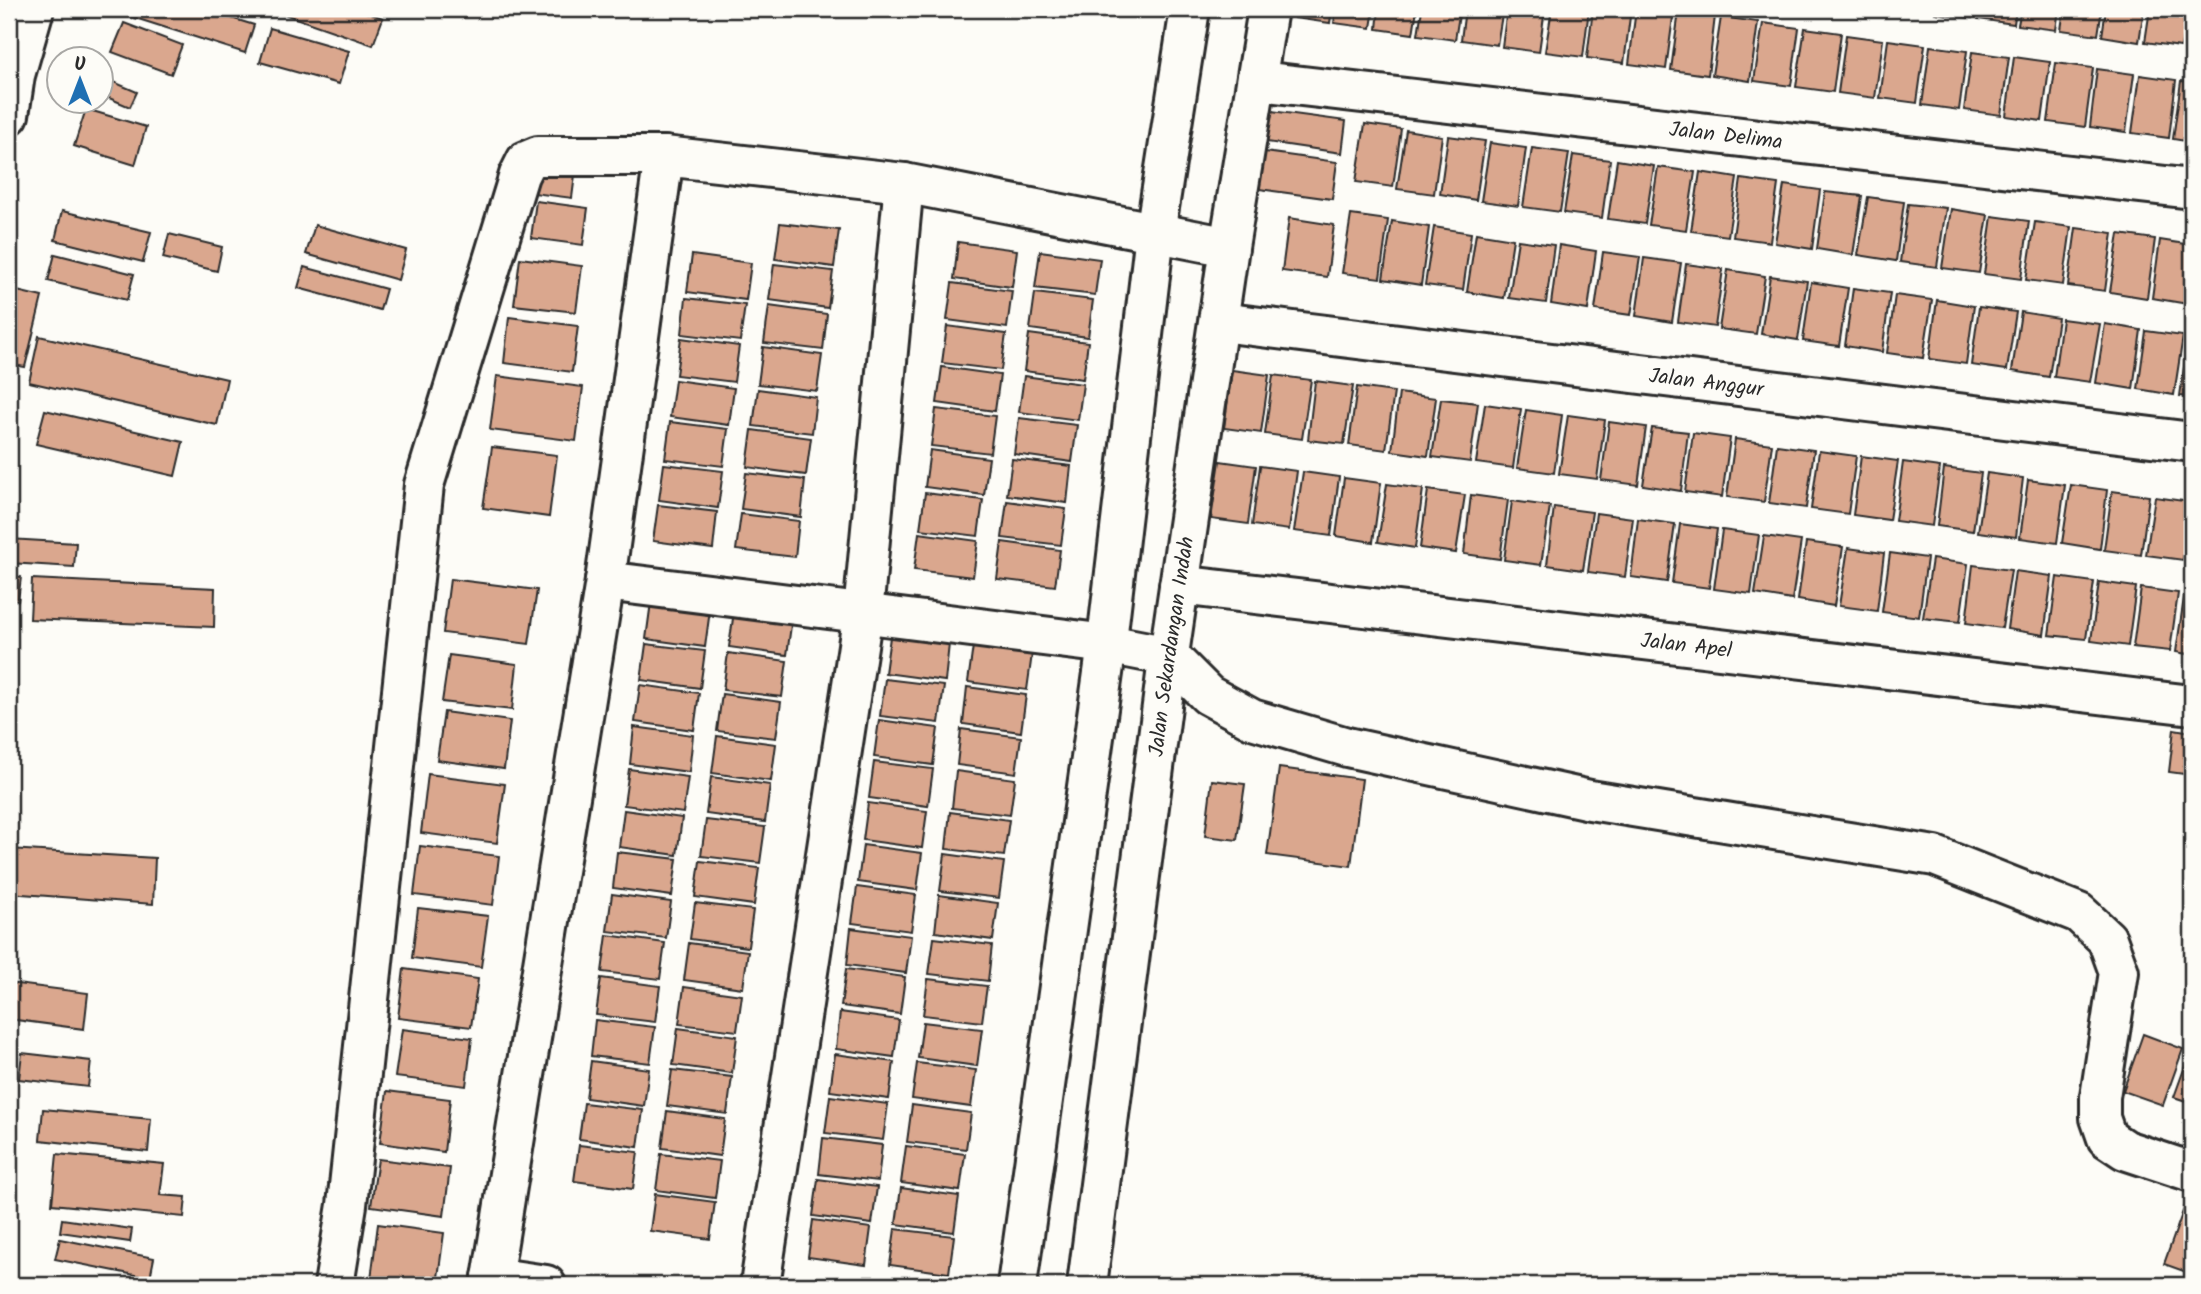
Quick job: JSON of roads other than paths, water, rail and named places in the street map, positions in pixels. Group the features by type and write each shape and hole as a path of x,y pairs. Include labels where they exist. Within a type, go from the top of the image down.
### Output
{"street":[{"path":"9,115 15,75 34,9"},
{"path":"1017,1285 1107,644 1155,233 1190,9"},
{"name":"Jalan Sekardangan Indah","path":"1087,1285 1179,585 1229,247 1268,9"},
{"name":"Jalan Delima","path":"1258,81 2192,189"},
{"path":"334,1285 349,1191 424,485 519,175 526,161 538,156 664,156 904,183 1229,247"},
{"path":"546,1285 491,1281 605,581 664,156"},
{"path":"760,1285 863,613 904,183"},
{"name":"Jalan Anggur","path":"1220,321 2192,442"},
{"path":"605,581 1107,644 1169,656 1208,695 1252,719 1347,747 1590,800 1935,856 2079,913 2107,939 2119,972 2100,1097 2100,1118 2107,1138 2125,1150 2192,1172"},
{"name":"Jalan Apel","path":"1179,585 2192,705"}]}
